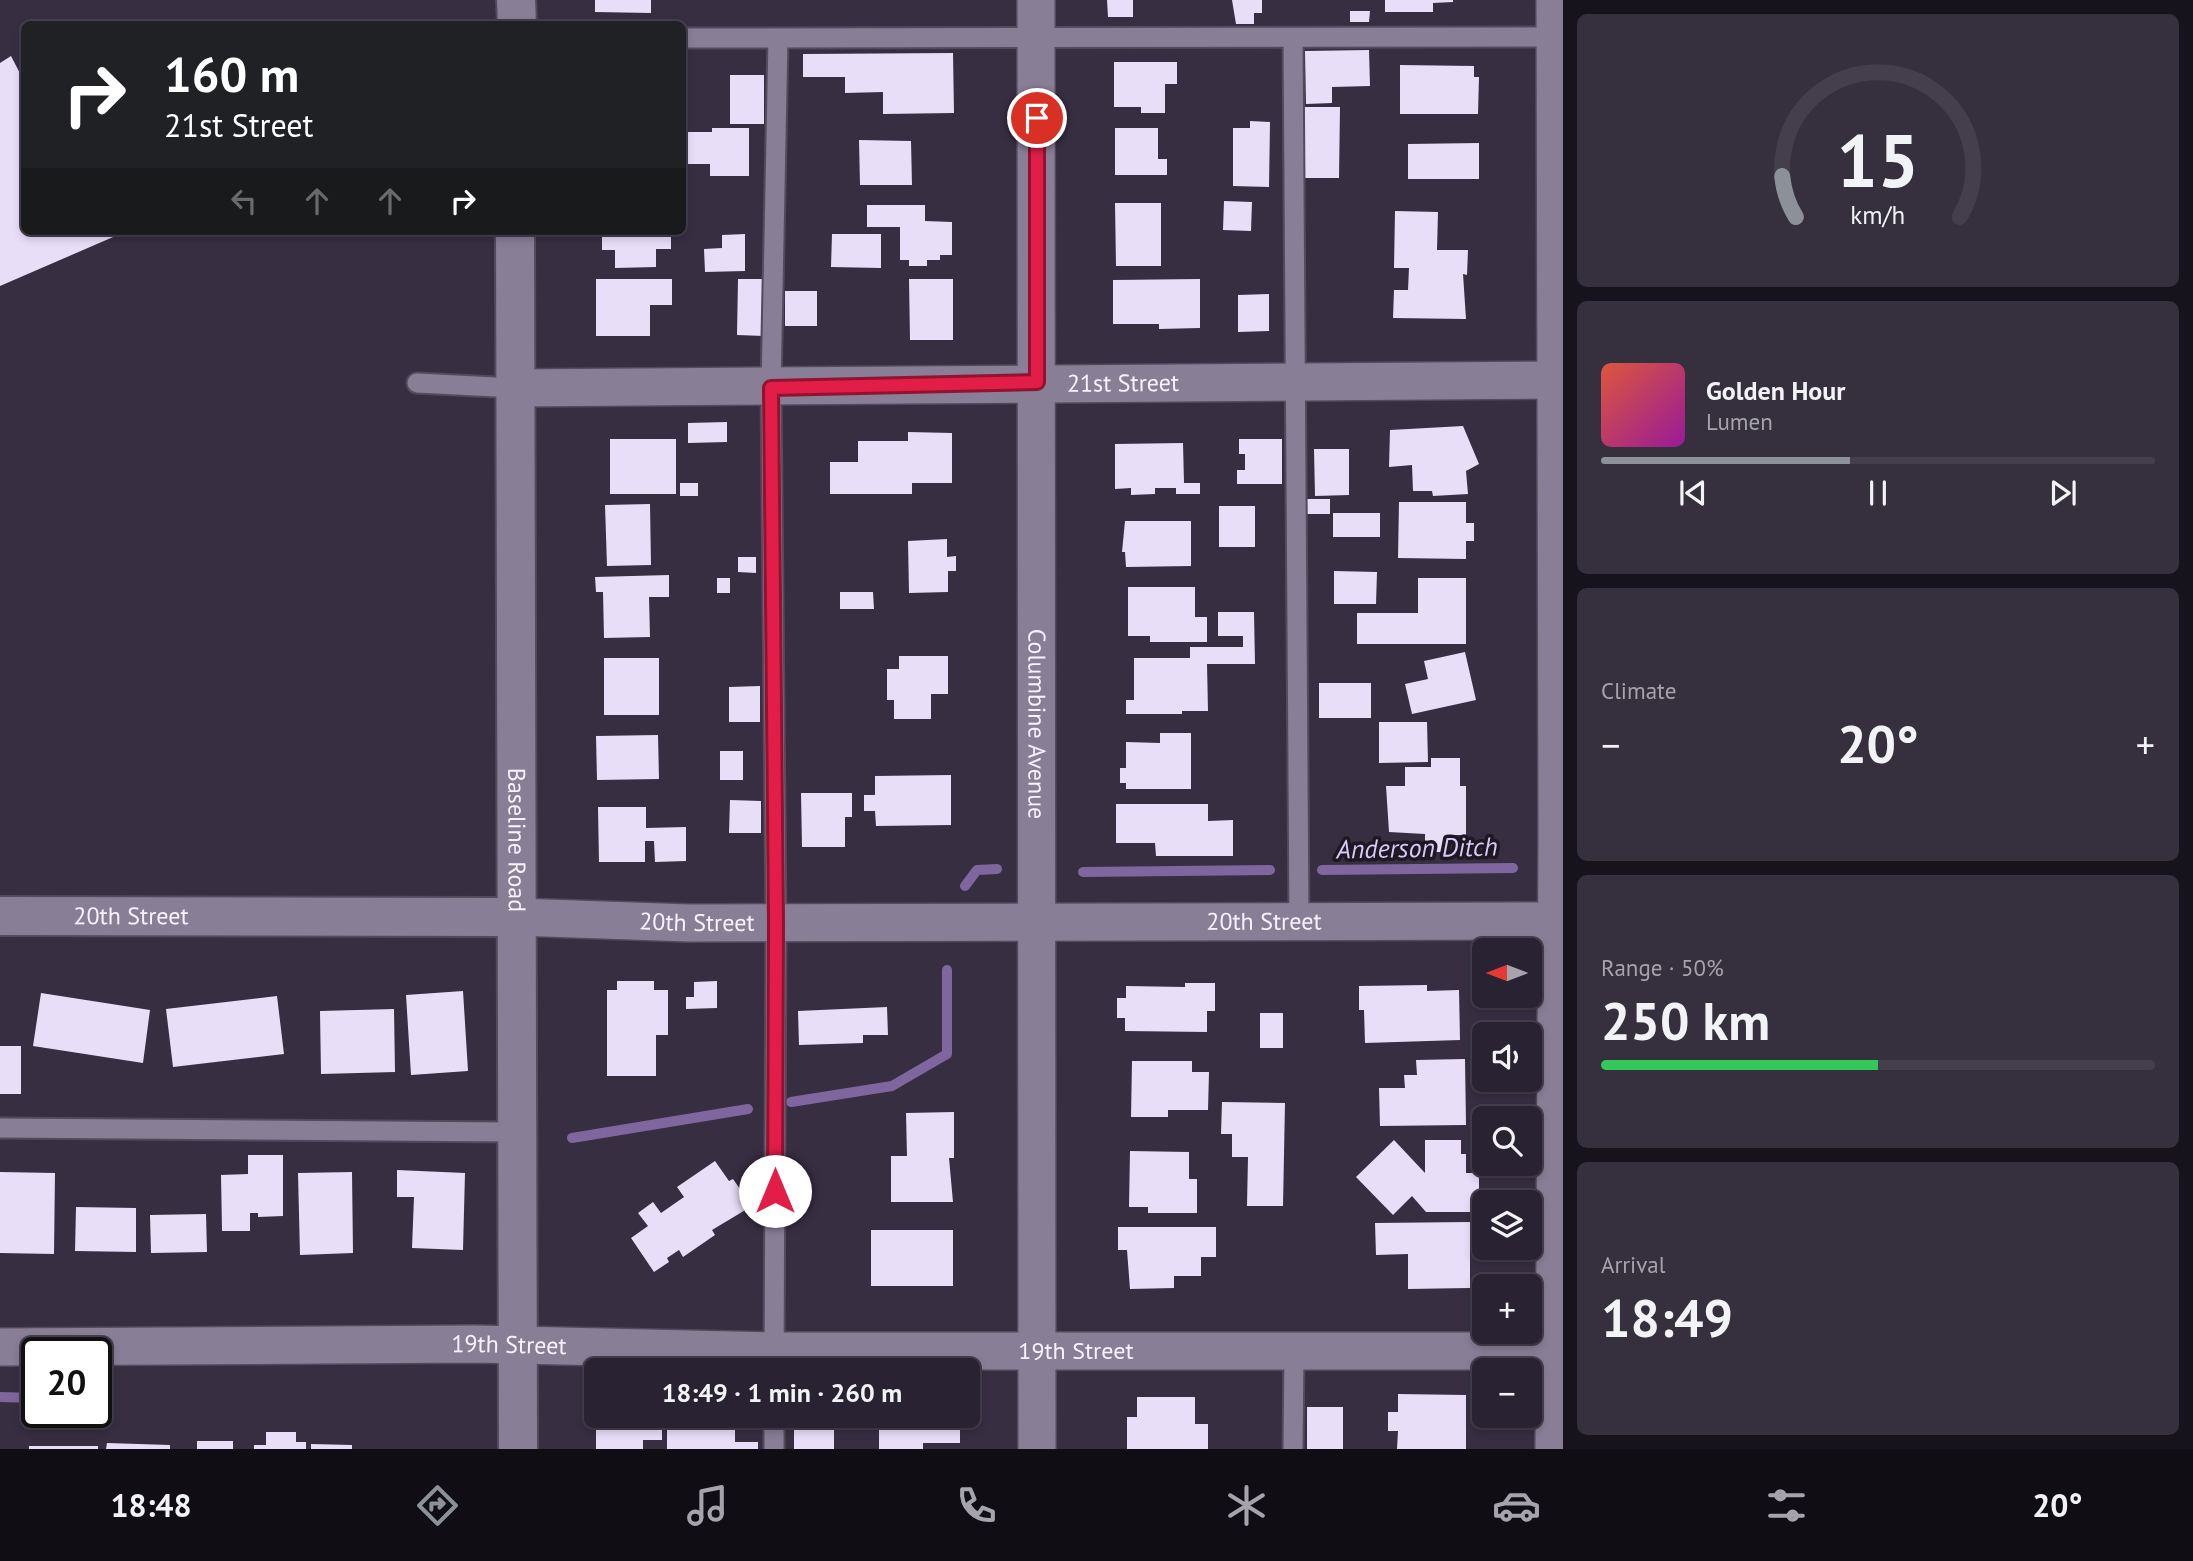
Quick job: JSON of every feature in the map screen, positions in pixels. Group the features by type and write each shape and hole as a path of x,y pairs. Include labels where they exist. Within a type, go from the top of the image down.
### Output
{"street":[{"path":"516,0 517,21"},
{"name":"Columbine Avenue","path":"1036,0 1037,1449"},
{"path":"1554,1449 1558,1351 1560,921 1559,37 1555,0"},
{"name":"Baseline Road","path":"515,235 518,1449"},
{"name":"21st Street","path":"514,388 1560,380"},
{"name":"20th Street","path":"0,916 517,917 1037,925 1560,921"},
{"name":"19th Street","path":"0,1347 518,1345 726,1358"},
{"name":"19th Street","path":"853,1358 1037,1351 1558,1351"}],"lane":[{"path":"774,1358 776,923 771,388 778,37"},
{"path":"686,38 1559,37"},
{"path":"1293,38 1298,922"},
{"path":"417,383 514,388"},
{"path":"0,1128 516,1132"},
{"path":"1293,1449 1294,1350"},
{"path":"774,1428 774,1449"}],"building":[{"path":"595,0 651,0 651,13 595,12"},
{"path":"1107,0 1133,0 1133,17 1108,17"},
{"path":"1232,0 1262,0 1262,13 1254,13 1254,24 1236,24"},
{"path":"1385,0 1453,2 1433,3 1433,12 1385,12"},
{"path":"1350,11 1370,11 1369,22 1350,22"},
{"path":"1369,50 1370,86 1332,87 1332,103 1306,104 1305,51"},
{"path":"953,53 954,113 883,114 883,92 845,93 845,77 803,77 803,54"},
{"path":"11,56 21,75 21,235 118,235 0,286 0,63"},
{"path":"1114,62 1177,62 1177,84 1165,84 1165,113 1141,113 1141,107 1114,107"},
{"path":"1400,65 1474,66 1474,77 1479,77 1478,114 1400,114"},
{"path":"730,75 764,75 764,124 730,124"},
{"path":"1304,107 1340,107 1339,178 1303,178"},
{"path":"1250,121 1270,122 1269,187 1233,186 1233,128 1250,128"},
{"path":"712,128 749,128 749,176 710,176 710,164 686,164 686,132 712,132"},
{"path":"1115,128 1158,128 1158,159 1167,159 1167,175 1115,175"},
{"path":"859,140 911,141 912,185 860,185"},
{"path":"1479,143 1479,179 1408,179 1408,144"},
{"path":"1224,201 1252,202 1251,231 1223,230"},
{"path":"1115,203 1161,203 1161,266 1116,266"},
{"path":"867,205 925,205 925,221 952,222 952,255 940,255 940,260 927,260 927,266 909,266 909,260 900,260 900,227 867,227"},
{"path":"1395,211 1438,212 1437,250 1468,250 1467,275 1463,274 1466,319 1393,318 1394,290 1408,290 1409,268 1394,268"},
{"path":"745,234 745,271 705,272 704,249 722,248 722,235"},
{"path":"832,234 881,234 881,268 831,267"},
{"path":"602,235 671,235 671,249 656,249 656,267 615,268 615,250 602,250"},
{"path":"596,279 672,279 672,305 650,305 650,336 596,336"},
{"path":"738,279 765,279 765,336 737,335"},
{"path":"909,279 953,279 953,340 910,340"},
{"path":"1200,279 1200,328 1159,329 1159,324 1113,324 1113,280"},
{"path":"785,291 817,291 817,326 785,326"},
{"path":"1269,294 1269,331 1238,332 1238,295"},
{"path":"727,422 727,442 688,443 688,423"},
{"path":"1463,426 1479,464 1466,471 1468,494 1433,496 1432,491 1413,491 1412,465 1389,467 1390,430"},
{"path":"908,432 952,433 952,483 912,483 912,494 830,494 830,462 858,462 858,441 908,441"},
{"path":"610,439 676,439 676,494 610,494"},
{"path":"1239,439 1282,439 1282,484 1237,484 1237,470 1245,470 1245,454 1239,454"},
{"path":"1183,443 1184,483 1200,483 1200,494 1176,494 1176,488 1155,488 1155,494 1131,495 1131,488 1115,489 1115,444"},
{"path":"1314,449 1349,449 1349,495 1315,496"},
{"path":"680,483 698,483 698,496 680,496"},
{"path":"1304,499 1330,499 1330,514 1304,514"},
{"path":"1399,502 1466,502 1466,523 1474,523 1474,541 1466,541 1466,559 1398,558"},
{"path":"650,504 651,565 607,566 605,505"},
{"path":"1219,506 1255,506 1255,547 1219,547"},
{"path":"1333,513 1380,513 1380,537 1333,537"},
{"path":"1125,521 1191,521 1191,566 1126,567 1125,552 1122,552"},
{"path":"947,539 947,557 956,556 956,571 948,571 948,592 909,593 908,541"},
{"path":"738,557 756,557 756,573 738,572"},
{"path":"1334,571 1377,572 1376,604 1334,604"},
{"path":"669,575 669,597 649,597 650,637 604,638 603,592 596,592 595,577"},
{"path":"717,578 730,578 730,593 717,593"},
{"path":"1418,578 1466,578 1466,644 1357,644 1357,613 1418,613"},
{"path":"1128,587 1195,587 1195,617 1207,617 1207,642 1150,642 1150,636 1128,636"},
{"path":"840,592 873,592 874,609 840,609"},
{"path":"1218,612 1254,612 1255,664 1207,664 1208,711 1126,714 1126,700 1134,700 1134,658 1190,658 1190,647 1243,647 1243,636 1218,636"},
{"path":"1465,652 1476,700 1412,714 1405,684 1428,679 1424,661"},
{"path":"899,656 948,656 948,694 931,694 931,719 894,719 894,700 887,700 887,669 899,669"},
{"path":"604,658 659,658 659,715 604,715"},
{"path":"1319,683 1371,683 1371,718 1319,718"},
{"path":"760,686 760,722 729,722 729,687"},
{"path":"1379,722 1427,722 1428,762 1379,763"},
{"path":"1160,733 1191,733 1191,789 1126,789 1126,783 1120,783 1120,768 1126,768 1126,742 1160,743"},
{"path":"658,735 659,779 597,780 596,736"},
{"path":"720,751 743,751 743,780 720,780"},
{"path":"1431,758 1460,758 1460,786 1466,786 1466,835 1450,835 1450,852 1425,852 1425,834 1389,832 1386,786 1405,786 1405,767 1431,767"},
{"path":"951,775 951,825 876,826 875,811 864,811 864,795 875,795 875,776"},
{"path":"801,793 852,793 852,817 845,817 845,847 802,847"},
{"path":"730,800 761,801 761,833 729,833"},
{"path":"1116,804 1208,804 1208,821 1233,820 1233,856 1156,856 1155,843 1116,843"},
{"path":"598,807 646,807 646,828 686,827 686,861 655,862 654,841 645,841 645,862 599,862"},
{"path":"617,981 654,981 654,990 668,990 668,1035 656,1035 656,1076 607,1076 607,990 617,990"},
{"path":"717,981 717,1008 686,1009 686,997 694,997 694,982"},
{"path":"1185,983 1215,983 1215,1011 1207,1011 1207,1032 1125,1031 1125,1018 1117,1018 1117,998 1126,998 1126,986 1185,987"},
{"path":"1427,985 1427,991 1459,990 1460,1040 1365,1043 1364,1010 1359,1010 1359,986"},
{"path":"463,991 468,1071 411,1075 406,995"},
{"path":"41,993 150,1010 143,1063 33,1046"},
{"path":"277,996 284,1054 173,1067 166,1009"},
{"path":"887,1007 888,1035 863,1035 863,1043 799,1045 798,1011"},
{"path":"394,1009 395,1072 321,1074 320,1011"},
{"path":"1260,1013 1283,1013 1283,1048 1260,1048"},
{"path":"0,1046 21,1046 21,1094 0,1094"},
{"path":"1465,1059 1466,1125 1380,1126 1379,1088 1405,1088 1404,1075 1417,1075 1416,1060"},
{"path":"1132,1061 1192,1061 1192,1072 1209,1072 1208,1110 1168,1110 1168,1117 1131,1117"},
{"path":"1222,1102 1285,1103 1283,1206 1247,1206 1248,1157 1232,1157 1232,1134 1221,1134"},
{"path":"954,1112 954,1158 949,1158 953,1202 891,1202 891,1156 907,1156 906,1113"},
{"path":"1394,1140 1425,1173 1425,1140 1461,1140 1461,1154 1466,1154 1466,1173 1479,1176 1479,1190 1472,1190 1472,1212 1426,1212 1412,1196 1393,1215 1356,1177"},
{"path":"1130,1151 1189,1152 1189,1179 1197,1179 1197,1213 1148,1213 1148,1207 1129,1207"},
{"path":"248,1155 283,1155 283,1216 258,1217 258,1213 250,1213 250,1231 222,1231 221,1175 248,1174"},
{"path":"715,1161 729,1181 733,1179 752,1206 712,1230 715,1235 683,1257 679,1250 667,1258 669,1262 654,1272 631,1238 648,1226 638,1213 653,1202 661,1213 684,1197 677,1187"},
{"path":"397,1170 465,1173 463,1250 412,1248 414,1197 397,1197"},
{"path":"0,1172 55,1173 54,1254 0,1253"},
{"path":"352,1172 353,1253 300,1255 298,1173"},
{"path":"76,1207 136,1208 136,1252 75,1251"},
{"path":"206,1214 207,1252 151,1253 150,1215"},
{"path":"1470,1222 1470,1288 1408,1289 1408,1254 1376,1255 1375,1223"},
{"path":"1118,1227 1216,1227 1216,1257 1201,1257 1201,1276 1174,1276 1174,1288 1130,1289 1127,1250 1118,1250"},
{"path":"871,1230 953,1230 953,1286 871,1286"},
{"path":"1398,1394 1466,1395 1466,1449 1397,1449 1398,1431 1388,1431 1388,1412 1398,1412"},
{"path":"1137,1397 1195,1397 1195,1424 1208,1424 1208,1449 1127,1449 1127,1417 1137,1417"},
{"path":"1307,1407 1343,1407 1343,1449 1307,1449"},
{"path":"596,1428 662,1428 662,1440 643,1440 643,1449 596,1449"},
{"path":"667,1428 735,1428 735,1442 758,1442 758,1449 667,1449"},
{"path":"794,1428 834,1428 834,1449 794,1449"},
{"path":"879,1428 960,1428 960,1443 923,1443 923,1449 879,1449"},
{"path":"266,1432 296,1432 296,1442 306,1442 306,1449 254,1449 254,1445 266,1445"},
{"path":"197,1441 233,1441 233,1449 197,1449"},
{"path":"107,1443 170,1445 170,1449 106,1449"},
{"path":"311,1444 352,1445 352,1449 311,1449"},
{"path":"29,1446 98,1446 98,1449 29,1449"}],"waterway":[{"name":"Anderson Ditch","path":"1322,870 1513,868"},
{"name":"Anderson Ditch","path":"965,886 977,870 997,869"},
{"name":"Anderson Ditch","path":"1083,872 1270,870"},
{"name":"Anderson Ditch","path":"791,1102 892,1086 947,1054 947,970"},
{"name":"Anderson Ditch","path":"572,1138 748,1109"},
{"name":"Anderson Ditch","path":"0,1397 21,1398"}],"route":[{"path":"775,1191 776,923 771,388 1037,382 1037,118"}]}
